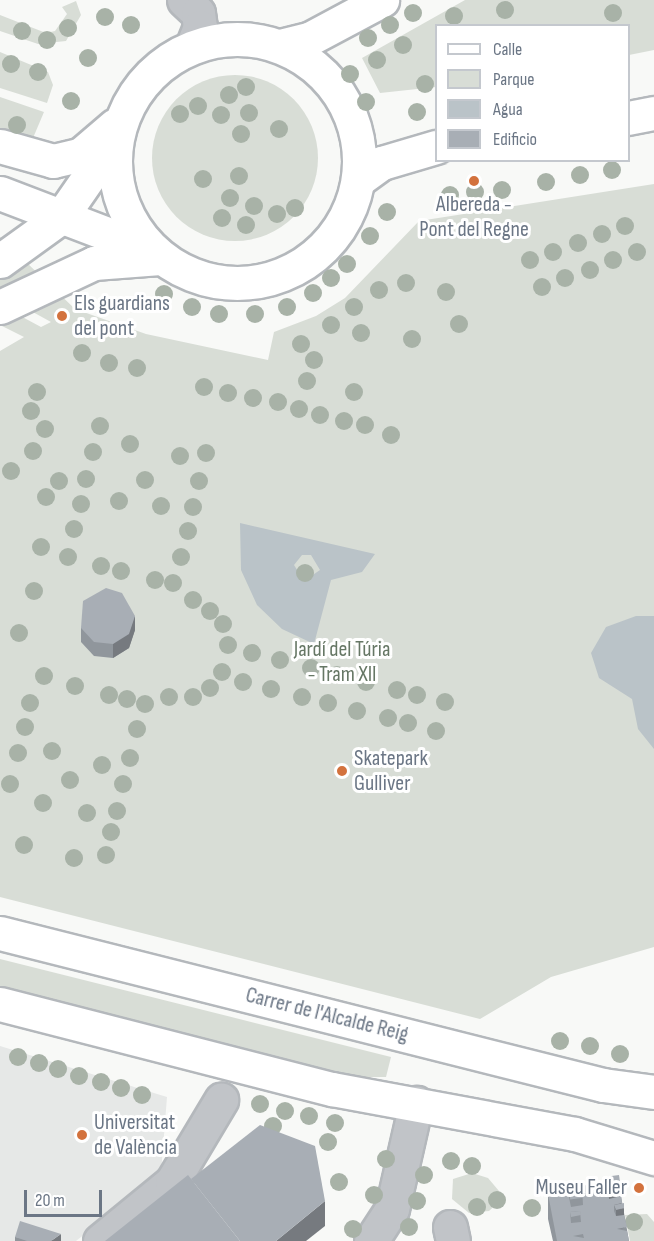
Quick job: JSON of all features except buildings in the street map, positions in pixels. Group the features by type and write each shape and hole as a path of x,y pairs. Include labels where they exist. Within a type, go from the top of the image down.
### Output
{"main road":[{"path":"8,256 61,217 119,128 142,83 192,47 232,39 280,46 309,39 382,0"},
{"path":"0,193 156,255 191,276 226,284 262,282 296,269 324,247 345,218 361,178 354,124 342,97 323,74 280,46"},
{"path":"630,118 654,112"},
{"path":"0,146 53,161 71,157 119,128"},
{"path":"119,128 119,199 156,255"},
{"path":"361,178 382,163 435,147"},
{"path":"0,308 46,281 94,263 156,255"},
{"name":"Carrer de l'Alcalde Reig","path":"0,933 603,1085 654,1092"},
{"path":"0,1004 332,1089 575,1134 654,1158"}],"street":[{"path":"184,0 198,13 200,27 192,47"},
{"path":"100,1241 172,1182 221,1100"},
{"path":"371,1241 392,1209 416,1103"}],"shaded area":[{"name":"Universitat de València","path":"0,1046 167,1097 161,1173 76,1241 0,1241"}],"green space":[{"path":"465,0 654,0 654,50 630,55 630,24 435,24 435,87 380,93 362,58"},
{"path":"76,1 81,15 66,41 38,44 0,31 0,15 46,33 55,31 67,14 62,7"},
{"path":"0,52 48,72 53,85 47,103 0,88"},
{"path":"235,75 251,76 267,81 294,99 312,126 317,142 317,174 312,190 294,217 267,235 251,240 235,241 219,240 203,235 176,217 158,190 153,174 152,158 153,142 158,126 176,99 203,81 219,76"},
{"path":"0,97 44,112 33,138 0,128"},
{"name":"Jardí del Túria - Tram XII","path":"654,184 654,947 551,977 480,1019 0,897 0,351 24,337 0,325 0,305 41,327 51,322 0,294 0,237 75,309 146,334 268,360 274,332 316,316 345,298 419,221"},
{"path":"0,959 391,1057 386,1077 339,1077 0,990"},
{"path":"472,1173 488,1178 499,1191 501,1200 489,1211 469,1213 452,1199 453,1179"},
{"path":"647,1214 654,1222 654,1241 630,1241 625,1215"}],"water":[{"path":"240,523 375,554 362,572 331,580 314,644 282,629 257,605 241,570","holes":["302,555 311,555 320,570 304,581 294,565"]},
{"path":"636,616 654,616 654,749 638,729 632,699 599,678 591,653 606,627"}],"place":[{"name":"Albereda - Pont del Regne","path":"474,181"},
{"name":"Els guardians del pont","path":"62,316"},
{"name":"Skatepark Gulliver","path":"342,771"},
{"name":"Universitat de València","path":"82,1135"},
{"name":"Museu Faller","path":"639,1188"}]}
